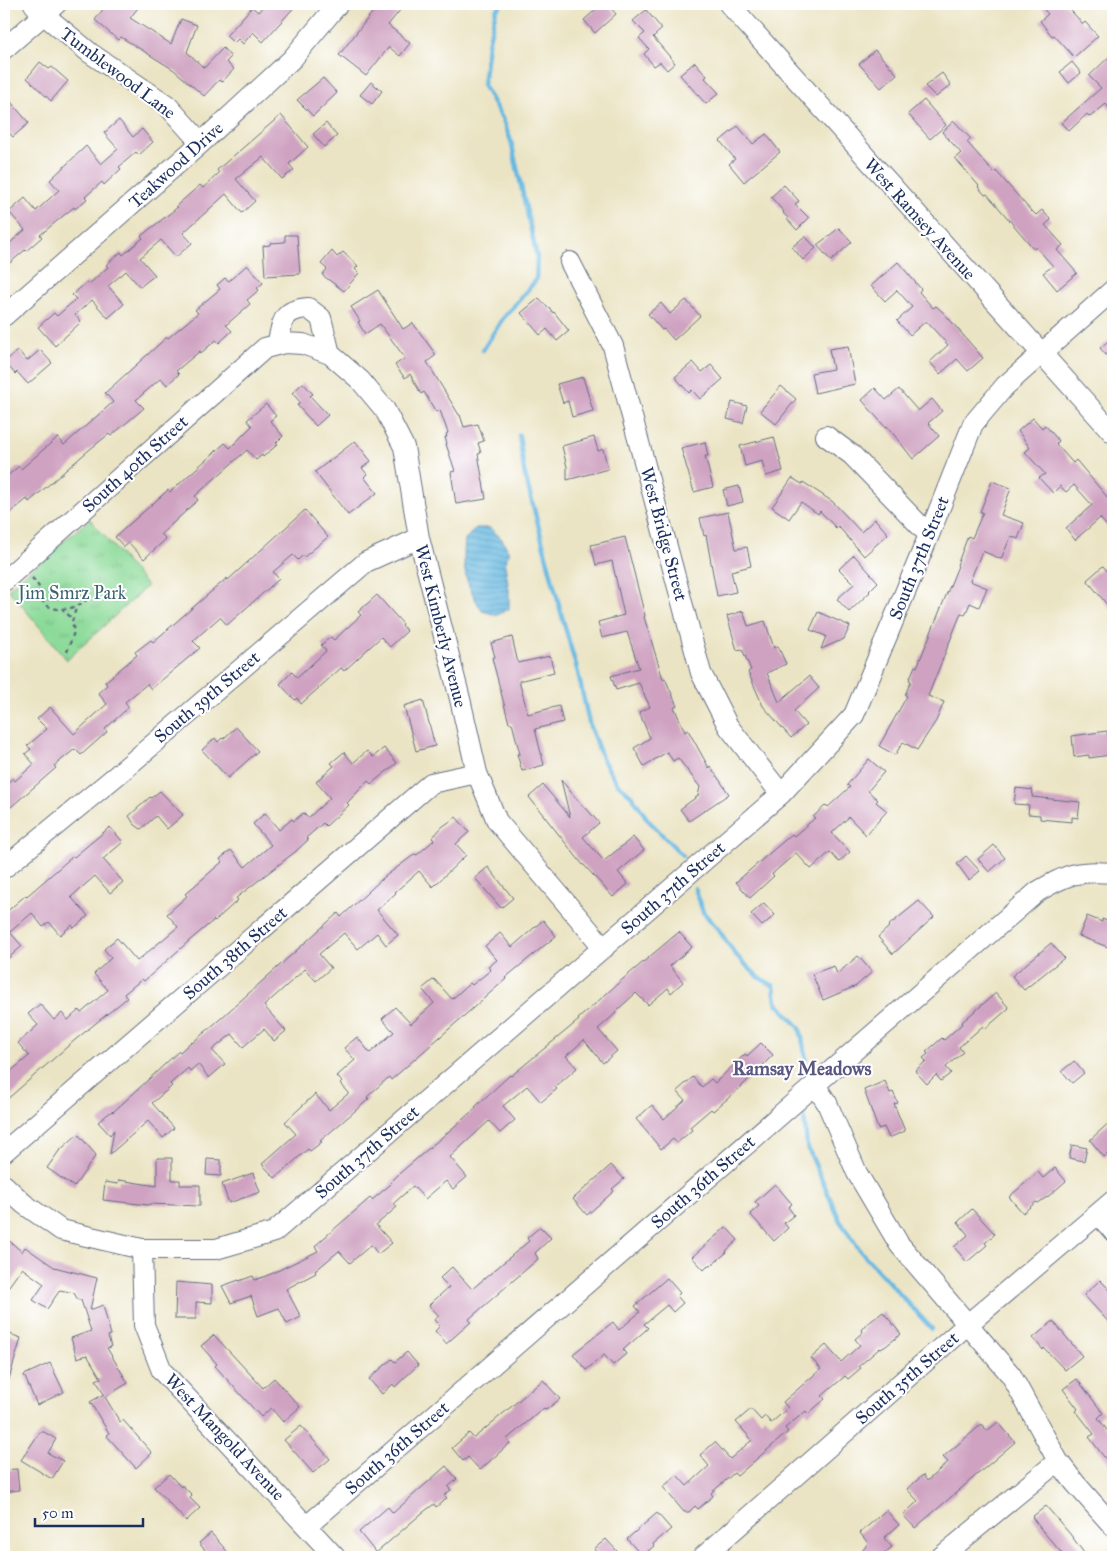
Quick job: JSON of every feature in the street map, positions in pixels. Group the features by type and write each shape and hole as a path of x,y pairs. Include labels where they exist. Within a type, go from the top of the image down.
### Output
{"street":[{"name":"Teakwood Drive","path":"4,316 201,144 292,59 338,4"},
{"name":"West Ramsey Avenue","path":"728,4 1113,434"},
{"name":"Tumblewood Lane","path":"44,7 90,53 167,105 201,144"},
{"path":"4,49 44,7"},
{"name":"West Bridge Street","path":"570,262 613,346 701,672 728,726 781,794"},
{"name":"South 37th Street","path":"142,1249 216,1249 274,1232 781,794 854,715 930,535 973,424 1005,386 1113,290"},
{"path":"271,346 284,318 294,309 308,308 321,318 330,354"},
{"name":"West Kimberly Avenue","path":"271,346 284,343 302,344 330,354 360,380 385,410 404,447 419,538 456,681 476,773 497,821 604,948"},
{"name":"South 40th Street","path":"4,581 271,346"},
{"path":"826,436 852,455 930,535"},
{"name":"South 39th Street","path":"4,868 116,776 366,562 419,538"},
{"name":"South 38th Street","path":"4,1152 432,783 476,773"},
{"name":"South 36th Street","path":"307,1526 1037,892 1060,878 1086,871 1113,873"},
{"path":"815,1085 827,1103 856,1172 899,1244 1012,1375 1058,1460 1075,1483 1113,1526"},
{"path":"4,1185 24,1204 61,1230 142,1249"},
{"name":"South 35th Street","path":"702,1557 968,1324 1113,1201"},
{"path":"1098,1214 1113,1231"},
{"name":"West Mangold Avenue","path":"142,1249 144,1325 162,1371 335,1557"},
{"path":"941,1557 1058,1460"}],"path":[{"path":"28,573 38,585 42,599 46,604 56,608 76,608"},
{"path":"68,652 74,632 73,620 76,608 88,598"},
{"path":"62,608 73,620"}],"green space":[{"name":"Jim Smrz Park","path":"90,519 147,586 67,660 8,589"}],"water":[{"path":"476,528 490,528 502,539 509,552 505,565 509,590 509,609 497,615 482,611 468,584 466,576 464,560 465,539"}],"building":[{"path":"107,4 141,4 130,18 171,44 181,19 197,25 187,52 204,68 223,48 231,57 226,62 234,69 222,82 219,80 204,96 174,70 121,37 118,40 95,20"},
{"path":"265,4 297,4 263,42 253,32 243,44 238,39 234,43 226,36 252,7 258,12"},
{"path":"379,4 405,4 388,25 410,43 400,56 389,47 366,76 339,55"},
{"path":"602,4 607,4 616,14 595,33 584,20"},
{"path":"1039,4 1065,4 1083,24 1085,22 1098,36 1074,57 1054,35 1052,36 1040,21 1048,14"},
{"path":"646,10 662,29 653,37 675,63 667,70 660,62 654,66 644,54 649,49 639,38 645,33 633,21"},
{"path":"875,50 897,74 881,88 859,64"},
{"path":"1113,53 1113,114 1106,104 1090,117 1087,114 1069,131 1061,123 1101,88 1089,76"},
{"path":"40,62 49,69 52,67 68,81 51,101 27,78"},
{"path":"695,62 707,76 705,78 719,93 706,104 680,75"},
{"path":"1072,62 1081,73 1069,83 1060,72"},
{"path":"942,73 951,85 936,97 925,86"},
{"path":"323,78 337,93 313,116 297,100"},
{"path":"371,82 382,91 372,104 360,95"},
{"path":"4,94 29,123 13,137 4,127"},
{"path":"924,100 946,125 930,139 908,114"},
{"path":"281,115 308,147 289,164 294,170 282,179 263,157 236,179 255,201 242,213 226,194 183,233 192,243 176,257 161,240 140,258 155,275 140,287 126,271 108,286 124,304 108,318 92,300 75,315 81,322 55,346 38,327 54,313 57,316 76,299 72,295 87,282 89,284 121,252 123,255 143,238 141,236 178,207 176,206 200,185 203,188 219,173 217,170"},
{"path":"119,120 133,137 142,129 153,142 139,155 136,152 119,167 121,169 104,185 102,182 85,197 87,199 75,209 74,207 40,235 42,237 4,268 4,248 25,230 9,212 25,198 36,211 59,190 50,180 86,146 101,164 118,149 104,133"},
{"path":"954,121 971,139 967,142 994,173 996,171 1032,212 1036,215 1042,210 1051,220 1045,225 1063,245 1057,250 1077,273 1057,290 1043,273 1053,266 1036,247 1034,249 987,194 985,195 955,158 961,153 942,132"},
{"path":"326,123 337,136 324,147 313,134"},
{"path":"738,126 753,144 766,134 780,152 744,182 729,164 735,159 720,141"},
{"path":"784,185 799,201 795,204 809,218 797,230 771,197"},
{"path":"839,228 852,242 831,261 817,245"},
{"path":"285,235 297,235 300,274 265,276 263,246 270,245 270,243 285,242"},
{"path":"805,236 816,248 803,260 792,247"},
{"path":"332,251 337,257 343,252 358,266 355,269 359,273 344,291 322,275 327,269 321,264"},
{"path":"898,262 921,289 919,292 933,308 936,306 944,313 983,358 968,371 957,359 940,374 930,362 948,345 926,321 910,335 897,321 912,307 897,290 885,301 871,286"},
{"path":"247,265 263,283 257,288 259,290 247,300 250,304 226,325 232,331 219,343 216,340 201,353 200,351 176,371 179,374 167,385 161,378 136,400 144,408 111,436 109,434 89,450 29,502 27,499 4,518 4,479 19,466 21,469 58,437 64,445 113,402 105,393 167,337 198,313 195,310 220,289 217,285 225,278 229,281"},
{"path":"378,290 403,329 413,323 436,355 427,362 460,415 464,427 478,424 484,441 478,443 481,453 478,454 486,499 456,504 451,472 455,471 446,444 445,437 447,437 446,434 448,433 440,410 436,412 424,392 421,394 410,374 405,378 395,365 405,358 380,324 365,334 358,322 360,321 351,307"},
{"path":"539,298 554,312 569,331 557,341 547,329 540,335 521,313"},
{"path":"686,300 700,316 674,340 648,314 661,303 670,314"},
{"path":"1113,337 1113,363 1100,348"},
{"path":"848,346 855,384 815,393 811,373 833,369 829,349"},
{"path":"18,350 27,361 40,350 52,363 28,384 17,372 15,374 5,362"},
{"path":"693,362 702,372 711,365 723,379 700,399 692,390 689,393 675,377"},
{"path":"583,377 593,411 572,417 568,401 563,403 557,384"},
{"path":"303,383 313,394 310,396 328,415 316,426 297,405 300,402 292,393"},
{"path":"781,386 796,399 776,424 760,411"},
{"path":"875,388 886,400 899,389 918,411 932,399 942,411 928,423 939,436 913,459 887,426 885,427 862,400"},
{"path":"732,402 747,406 743,423 727,419"},
{"path":"266,404 276,416 270,421 283,436 276,443 278,444 263,457 262,455 256,460 247,450 195,496 198,500 161,534 166,539 144,559 129,543 124,547 115,537 168,490 170,492 225,443 230,448 252,426 247,420"},
{"path":"1033,418 1042,428 1045,425 1059,441 1056,444 1073,463 1076,460 1113,504 1113,534 1100,518 1075,540 1066,528 1092,505 1074,485 1066,492 1060,486 1053,493 1039,478 1045,474 1025,452 1030,448 1018,431"},
{"path":"594,437 598,451 603,449 608,469 567,480 567,467 562,446"},
{"path":"774,437 783,471 766,476 762,461 745,466 740,446"},
{"path":"355,441 371,461 362,468 367,474 364,477 377,493 348,515 315,472"},
{"path":"705,442 708,456 705,456 713,487 694,492 681,448"},
{"path":"792,478 802,484 803,482 833,502 861,532 875,519 888,534 864,556 838,526 836,528 820,511 818,514 801,502 789,519 772,507"},
{"path":"992,481 1011,488 1001,515 1024,523 1018,539 1011,536 1001,559 982,551 970,581 987,588 979,607 970,603 965,615 961,613 928,696 944,702 936,721 917,750 903,742 895,755 879,746 907,696 905,695 911,681 909,680 915,666 917,667 958,566 968,536 972,538 983,512 980,512"},
{"path":"739,486 743,502 727,506 723,490"},
{"path":"305,510 328,537 304,557 303,555 298,560 293,555 273,572 279,579 227,625 220,617 193,641 200,648 151,689 147,684 125,702 129,707 105,729 107,732 81,755 75,749 4,813 4,786 13,778 15,781 34,764 25,754 31,749 27,746 47,729 37,719 50,707 74,734 107,704 98,693 107,685 105,682 137,655 135,652 151,640 153,642 227,578 228,580"},
{"path":"728,512 736,549 747,547 751,566 731,571 736,592 717,596 706,535 704,536 700,518"},
{"path":"625,537 644,617 663,679 665,678 677,706 674,707 685,732 688,730 709,768 710,766 729,794 689,821 680,809 698,796 700,787 678,758 673,761 667,752 644,766 634,748 650,738 639,712 650,707 639,683 616,690 611,676 639,668 627,632 602,638 598,622 624,615 612,561 596,565 591,545"},
{"path":"854,555 878,582 849,612 837,599 854,584 839,569"},
{"path":"1103,566 1113,578 1113,612 1087,580"},
{"path":"377,595 407,631 390,647 381,637 344,671 341,668 301,704 297,698 295,700 280,684 292,672 297,678 326,651 321,645 331,637 334,640 361,615 358,612"},
{"path":"743,611 748,626 765,621 774,648 778,646 786,664 767,673 779,702 809,676 819,688 794,711 806,725 791,738 763,706 748,672 751,670 742,649 737,650 727,616"},
{"path":"818,612 850,626 844,639 821,649 826,636 810,630"},
{"path":"512,637 518,663 550,656 554,672 519,681 528,714 559,706 563,722 535,729 544,765 522,771 517,754 520,754 512,723 509,723 492,658 495,657 491,643"},
{"path":"423,700 435,746 416,751 404,706"},
{"path":"236,727 258,751 228,778 202,750 215,738 218,742 223,739"},
{"path":"1107,731 1108,736 1113,735 1113,752 1110,752 1110,755 1089,758 1089,755 1074,757 1072,736"},
{"path":"384,748 397,763 371,784 368,781 347,803 349,805 326,826 323,823 306,838 308,840 295,852 236,898 238,900 215,921 189,941 144,981 142,979 124,994 127,998 75,1040 4,1102 4,1064 10,1072 29,1056 18,1043 38,1025 28,1014 40,1004 54,1020 62,1013 68,1020 79,1010 81,1013 108,990 94,974 111,958 104,949 117,938 137,961 178,927 167,914 187,896 185,894 222,862 220,859 231,850 245,867 271,845 253,824 265,813 279,830 303,813 308,818 330,798 316,782 334,766 331,763 344,752 353,763 367,751 373,757"},
{"path":"869,759 884,772 868,791 878,800 876,802 887,811 866,835 849,817 832,833 850,852 839,862 830,852 811,869 796,853 772,874 774,876 750,898 736,882 792,834 794,836 815,818 813,817 826,805 828,807 850,787 847,785"},
{"path":"561,780 599,823 583,837 604,861 633,837 644,850 618,872 628,884 613,897 583,865 529,797 543,785 570,817"},
{"path":"1016,788 1033,790 1032,797 1080,802 1078,818 1072,817 1072,822 1040,819 1040,815 1028,814 1029,805 1014,804"},
{"path":"160,791 183,815 167,829 156,816 141,829 134,824 129,816 150,797"},
{"path":"456,817 469,832 456,844 466,855 433,887 419,871 377,910 398,935 386,945 377,933 358,949 344,933 319,954 331,968 316,981 305,969 264,1006 286,1031 274,1041 264,1029 243,1047 232,1034 212,1050 225,1064 209,1078 198,1064 190,1071 188,1068 170,1084 172,1086 152,1103 174,1128 163,1138 148,1121 110,1154 114,1130 110,1135 98,1122 113,1112 179,1051 192,1043 219,1020 338,913 341,917 383,878 415,854 417,855 434,840 432,838 442,827"},
{"path":"110,827 123,842 103,859 123,882 110,893 95,876 71,897 88,916 74,928 72,925 60,935 49,922 43,927 32,913 10,932 22,946 4,962 4,914"},
{"path":"994,845 1005,858 989,872 978,859"},
{"path":"966,856 980,871 969,880 957,864"},
{"path":"488,867 513,898 501,908 475,878"},
{"path":"919,901 934,917 893,954 878,937 888,926"},
{"path":"764,903 775,915 762,926 751,914"},
{"path":"1087,916 1102,922 1102,919 1113,923 1113,949 1079,936"},
{"path":"543,920 556,936 505,978 391,1080 389,1077 367,1097 369,1099 320,1141 322,1142 310,1151 308,1149 275,1178 262,1164 296,1134 285,1122 315,1094 329,1110 349,1093 340,1083 342,1082 337,1076 355,1060 344,1048 357,1037 370,1053 394,1032 382,1019 395,1007 411,1024 434,1003 422,989 434,979 452,999 470,983 472,985 491,970 488,967 497,960 485,946 500,933 512,947"},
{"path":"679,932 692,947 670,966 683,982 671,993 668,988 648,1005 636,993 598,1029 617,1051 603,1063 584,1040 566,1056 577,1068 555,1087 557,1089 541,1102 527,1086 503,1106 515,1120 500,1133 489,1121 450,1157 467,1177 453,1189 446,1181 425,1199 413,1186 394,1203 397,1207 376,1225 392,1243 378,1254 371,1245 350,1263 339,1251 315,1271 316,1273 286,1289 301,1317 287,1324 279,1308 258,1316 251,1296 231,1303 222,1286 253,1276 255,1280 318,1251 315,1246 325,1237 370,1198 372,1200 391,1184 400,1173 476,1108 510,1075 579,1020 623,979"},
{"path":"1051,943 1064,958 1024,990 1012,976"},
{"path":"858,956 872,972 856,986 823,1000 812,974 834,966 837,974"},
{"path":"996,993 1009,1008 985,1029 983,1026 959,1047 963,1052 946,1067 951,1073 941,1081 936,1075 927,1084 915,1071 926,1061 923,1058 928,1054 926,1052 942,1038 944,1040"},
{"path":"761,1043 773,1055 738,1090 690,1127 692,1130 677,1143 673,1139 661,1149 636,1119 652,1105 664,1119 685,1100 677,1091 693,1077 702,1087 711,1079 715,1083 745,1054 747,1056"},
{"path":"1074,1061 1084,1073 1072,1083 1062,1071"},
{"path":"885,1081 890,1093 893,1092 898,1103 894,1104 905,1131 889,1138 884,1127 878,1129 864,1090"},
{"path":"1113,1119 1113,1149 1104,1157 1090,1140"},
{"path":"78,1134 96,1155 74,1187 47,1168 59,1151"},
{"path":"1072,1145 1087,1148 1084,1161 1069,1158"},
{"path":"157,1158 172,1158 172,1180 180,1180 180,1185 200,1185 200,1206 148,1205 103,1200 105,1182 118,1184 119,1180 157,1186"},
{"path":"207,1159 221,1160 221,1176 206,1175"},
{"path":"611,1165 624,1179 612,1189 614,1191 587,1215 573,1199"},
{"path":"1055,1168 1066,1181 1050,1195 1038,1203 1036,1202 1023,1213 1009,1197 1038,1172 1043,1178"},
{"path":"253,1173 260,1192 229,1203 222,1184"},
{"path":"775,1184 792,1204 788,1207 794,1215 784,1223 788,1228 774,1241 750,1214 759,1206 755,1202"},
{"path":"972,1209 995,1234 985,1243 987,1245 967,1262 954,1247 968,1235 958,1222"},
{"path":"540,1227 551,1238 535,1253 538,1259 469,1319 471,1322 446,1344 435,1331 440,1326 434,1320 439,1316 429,1305 449,1287 440,1278 452,1267 472,1289 529,1241 527,1238"},
{"path":"726,1227 738,1240 727,1252 704,1270 692,1257"},
{"path":"4,1236 22,1252 25,1247 54,1267 97,1278 90,1310 103,1305 111,1335 108,1336 111,1347 107,1348 128,1383 105,1397 120,1422 123,1420 152,1453 136,1468 106,1435 109,1433 90,1402 104,1394 96,1380 101,1378 87,1355 77,1358 71,1338 91,1331 81,1300 78,1300 74,1293 60,1290 47,1309 33,1300 44,1284 22,1268 4,1293"},
{"path":"667,1278 680,1293 677,1296 683,1303 673,1312 667,1305 644,1324 648,1328 623,1350 626,1354 613,1365 604,1355 586,1370 573,1354 613,1322 619,1330 640,1312 635,1306"},
{"path":"1100,1280 1113,1293 1113,1327 1084,1295"},
{"path":"176,1282 212,1285 212,1303 196,1302 196,1319 175,1319"},
{"path":"883,1312 901,1334 886,1346 880,1348 859,1366 861,1368 848,1379 845,1376 822,1396 825,1399 808,1414 806,1411 785,1428 788,1432 737,1476 734,1473 711,1493 713,1496 698,1509 695,1506 689,1512 684,1512 663,1487 677,1475 687,1486 709,1466 700,1455 715,1442 730,1459 752,1440 736,1422 751,1409 761,1420 765,1416 771,1423 788,1408 783,1402 821,1369 811,1358 826,1345 841,1362 860,1345 855,1339 863,1332 862,1330 867,1324"},
{"path":"1053,1321 1082,1356 1065,1370 1033,1338"},
{"path":"4,1332 21,1338 7,1386 4,1385"},
{"path":"214,1335 263,1388 274,1378 300,1407 283,1422 271,1408 261,1417 215,1366 217,1364 201,1346"},
{"path":"407,1352 418,1365 395,1387 393,1384 382,1394 369,1379 392,1359 395,1362"},
{"path":"50,1363 64,1392 37,1405 24,1375"},
{"path":"1077,1379 1103,1413 1098,1418 1113,1438 1113,1469 1089,1437 1094,1434 1076,1411 1078,1409 1063,1389"},
{"path":"543,1380 560,1399 546,1410 544,1408 507,1439 510,1443 480,1470 468,1457 463,1461 452,1448 469,1433 474,1438"},
{"path":"998,1422 1015,1442 915,1528 903,1515 918,1501 907,1489 923,1475 927,1481 948,1462 943,1457 982,1424 987,1431"},
{"path":"301,1426 330,1459 313,1473 284,1440"},
{"path":"40,1432 44,1432 56,1439 48,1453 63,1461 52,1479 21,1460"},
{"path":"446,1466 457,1479 448,1487 451,1490 444,1495 447,1498 436,1507 434,1504 421,1514 376,1553 359,1532 388,1507 393,1513"},
{"path":"17,1469 19,1490 4,1492 4,1470"},
{"path":"169,1474 181,1487 182,1485 192,1495 190,1498 200,1508 186,1521 154,1487"},
{"path":"1046,1506 1087,1557 1065,1557 1041,1529 1032,1517"},
{"path":"886,1510 899,1525 884,1538 892,1547 880,1557 858,1557 868,1543 860,1533"},
{"path":"657,1513 671,1529 642,1556 627,1539"},
{"path":"211,1533 232,1557 210,1557 199,1543"},
{"path":"606,1539 617,1551 610,1557 600,1557 594,1549"}],"waterway":[{"path":"483,350 501,321 536,280 537,257 511,141 503,120 483,85 488,44 496,10 502,4"},
{"path":"519,435 524,471 578,673 590,727 603,760 617,783 632,796 648,820 683,856"},
{"path":"695,888 703,912 718,929 735,954 758,977 774,986 776,1002 800,1028 806,1059"},
{"path":"804,1115 807,1146 840,1221 861,1252 932,1329"}],"district":[{"name":"Ramsay Meadows","path":"802,1068"}]}
